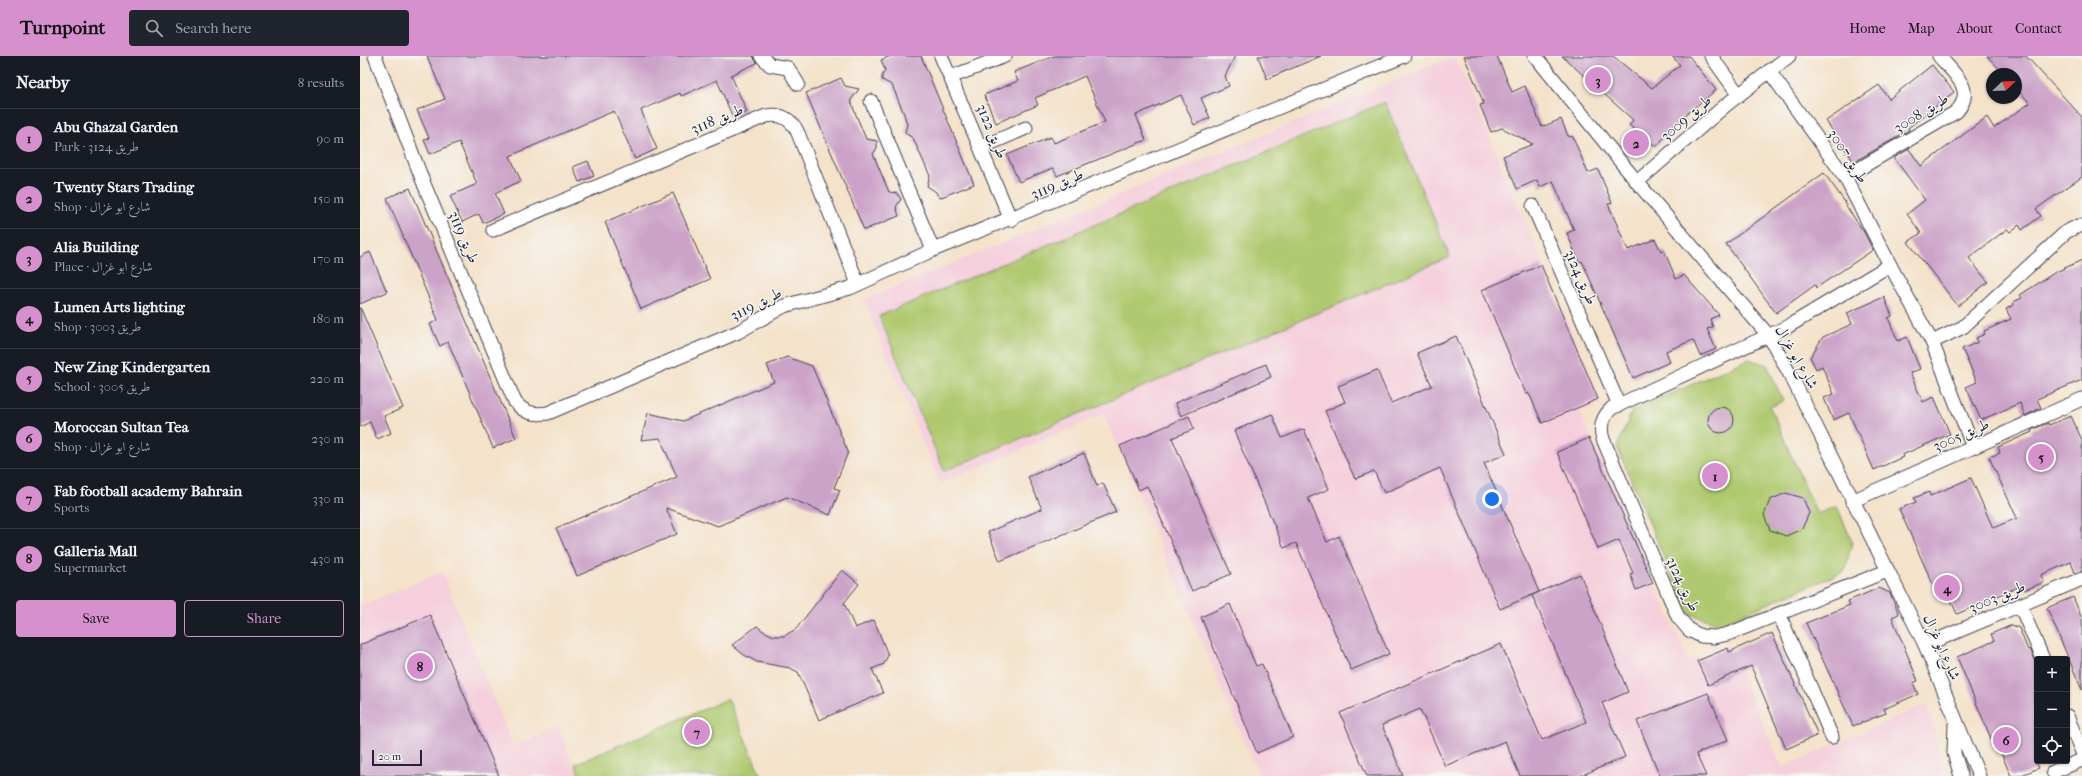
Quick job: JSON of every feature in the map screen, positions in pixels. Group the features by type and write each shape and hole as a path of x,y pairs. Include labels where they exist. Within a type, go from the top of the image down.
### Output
{"street":[{"name":"طريق 3119","path":"375,56 424,184 515,402 520,409 538,415 548,413 738,332 784,306 832,294 858,284 934,250 1011,220 1404,56"},
{"path":"761,56 770,65 788,68 798,84"},
{"name":"طريق 3122","path":"942,56 982,147 1011,220"},
{"path":"950,77 1005,56"},
{"name":"شارع ابو غزال","path":"1535,56 1637,182 1769,336 1793,380 1925,645 1979,776"},
{"path":"1711,56 1739,94"},
{"name":"طريق 3008","path":"1845,177 1956,112 1962,106 1965,97 1964,88 1959,79 1939,56"},
{"name":"طريق 3009","path":"1637,182 1739,94 1785,57"},
{"name":"طريق 3007","path":"1769,71 1845,177 1890,265 1932,342 1973,447"},
{"path":"871,101 934,250"},
{"name":"طريق 3118","path":"493,230 766,116 779,115 791,122 798,132 858,284"},
{"path":"982,147 1026,128"},
{"name":"طريق 3124","path":"1533,206 1619,405"},
{"path":"1932,342 1963,327 2066,232 2078,226 2082,226"},
{"path":"1769,336 1806,317 1890,265"},
{"name":"طريق 3124","path":"1769,336 1612,408 1603,418 1601,426 1603,439 1678,617 1689,630 1701,636 1714,638 1728,634 1887,571"},
{"name":"طريق 3005","path":"1852,501 2082,399"},
{"name":"طريق 3003","path":"1925,645 2082,579"},
{"path":"2020,605 2042,656"},
{"path":"1779,614 1832,737"},
{"name":"شارع ابو غزال","path":"1956,720 1954,753 1961,776"},
{"path":"2070,723 2082,752"},
{"path":"2053,772 2082,760"}],"shaded area":[{"path":"1455,56 1602,403 1580,412 1689,662 1729,646 1782,768 1928,703 1944,776 1259,776 1104,414 940,484 864,300"},
{"path":"442,572 513,746 558,727 578,776 360,776 360,606"}],"green space":[{"path":"1385,102 1450,257 944,471 879,316"},
{"path":"1749,359 1767,365 1783,401 1770,407 1817,514 1837,506 1852,542 1845,571 1720,624 1688,613 1617,447 1632,411"},
{"path":"728,699 761,776 580,776 575,764"}],"building":[{"path":"427,56 753,56 757,63 731,75 747,112 733,118 717,80 681,96 680,93 641,110 657,149 635,159 614,111 510,156 521,181 495,193 504,214 483,223 479,214 462,222 450,196 477,184 459,142 430,154 424,140 429,138 417,110 445,99"},
{"path":"891,56 921,56 974,184 939,198 936,192 927,186 930,176 913,138 905,133 907,124 892,85 882,80 885,70 881,60"},
{"path":"1054,56 1235,56 1225,76 1229,86 1201,98 1210,118 1194,125 1181,95 1136,115 1146,140 1057,176 1053,168 1019,182 1007,155 1051,137 1054,143 1105,122 1085,76 1035,98 1038,105 996,123 984,95 1018,81 1014,72"},
{"path":"1258,56 1321,56 1267,79"},
{"path":"1464,56 1497,56 1512,92 1525,86 1542,127 1561,119 1568,136 1573,137 1588,173 1598,169 1612,203 1608,204 1628,250 1655,239 1661,251 1664,250 1676,279 1684,275 1719,315 1710,319 1713,327 1707,329 1716,349 1700,356 1693,340 1666,351 1670,362 1633,378 1582,261 1579,262 1567,233 1574,230 1553,181 1540,187 1537,180 1517,189 1503,156 1533,144 1502,128 1491,132 1480,105 1484,104"},
{"path":"1562,56 1613,56 1652,88 1680,65 1672,56 1689,56 1716,90 1678,121 1656,147 1629,125 1633,120"},
{"path":"1987,56 2026,56 2082,117 2082,177 2036,209 2041,216 2022,230 2019,225 2010,232 2007,229 1969,258 1988,282 1958,306 1908,242 1921,233 1907,214 1925,200 1894,158 1909,149 1921,166 1987,117 1994,128 2030,103 2022,94 2022,68 1998,68"},
{"path":"1932,65 1954,92 1908,128 1909,130 1854,162 1826,121 1879,85 1889,99"},
{"path":"841,78 845,86 859,89 851,100 854,110 866,139 877,141 877,148 873,154 889,192 897,193 901,199 896,207 899,216 864,230 806,93"},
{"path":"588,161 594,176 579,182 573,167"},
{"path":"1824,173 1845,202 1844,203 1864,232 1873,250 1816,288 1815,285 1776,313 1726,244"},
{"path":"410,188 516,438 493,448 448,342 440,346 430,324 438,320 387,198"},
{"path":"673,193 710,279 641,309 605,222"},
{"path":"370,252 387,292 360,304 360,257"},
{"path":"2082,260 2082,380 2037,399 2041,408 2025,416 2020,403 1981,420 1966,387 1977,382 1962,349 1978,342 1976,338 1985,334 1984,331 2011,319 2006,309 2014,305 2013,302 2022,298 2020,295 2054,273"},
{"path":"1541,265 1598,399 1542,423 1529,393 1526,394 1482,290"},
{"path":"1884,297 1892,316 1888,318 1898,341 1907,337 1920,369 1910,373 1923,402 1934,397 1950,434 1902,455 1903,457 1874,470 1849,413 1833,420 1824,398 1834,394 1822,366 1816,369 1810,357 1823,337 1852,324 1847,313"},
{"path":"360,307 403,408 384,416 391,433 377,439 370,422 360,427"},
{"path":"1456,336 1506,454 1484,463 1539,592 1500,609 1440,468 1384,493 1374,471 1355,479 1325,411 1345,402 1338,386 1377,370 1391,403 1432,386 1417,353"},
{"path":"787,357 812,366 848,452 834,488 840,490 830,515 787,497 718,526 666,508 677,534 577,576 556,528 677,477 660,438 641,440 648,413 683,421 774,382 767,365"},
{"path":"1266,364 1271,377 1181,416 1175,403"},
{"path":"1721,407 1730,411 1734,420 1730,429 1721,433 1712,429 1708,420 1712,411"},
{"path":"1272,414 1282,438 1304,429 1329,489 1308,498 1327,542 1339,536 1389,654 1351,670 1296,543 1284,548 1234,431"},
{"path":"1189,416 1194,429 1172,438 1231,574 1192,591 1147,486 1139,490 1120,446"},
{"path":"2071,416 2082,440 2082,571 2075,573 2071,562 2041,575 2044,582 2025,590 2023,585 1957,614 1948,594 1939,598 1899,509 1916,502 1914,498 1929,492 1930,496 1971,478 1993,528 2017,518 1989,457 2000,453 1998,447 2032,432 2031,430 2048,423 2049,425"},
{"path":"1589,438 1653,583 1636,590 1630,574 1633,573 1619,540 1598,549 1557,452"},
{"path":"1084,453 1097,486 1103,483 1116,512 1000,561 988,532 1042,509 1028,477"},
{"path":"1786,493 1803,498 1809,513 1802,529 1786,536 1770,530 1764,515 1770,500"},
{"path":"842,570 859,584 844,603 855,628 874,620 888,655 884,664 872,669 883,693 819,720 798,672 790,668 757,662 744,655 732,645 757,626 763,631 774,636 784,636 796,629"},
{"path":"1580,574 1628,692 1602,703 1625,757 1580,776 1520,776 1505,741 1445,766 1420,709 1382,725 1403,776 1367,776 1340,713 1501,644 1542,740 1586,722 1532,595"},
{"path":"1879,588 1890,593 1899,614 1892,617 1918,681 1913,683 1918,694 1884,709 1886,713 1853,726 1806,623 1850,605 1848,601"},
{"path":"2073,597 2082,619 2082,690 2070,662 2070,656 2067,656 2047,608"},
{"path":"1230,604 1256,666 1262,664 1293,737 1257,753 1201,617"},
{"path":"430,615 499,776 360,776 360,645"},
{"path":"2012,625 2019,628 2028,650 2030,649 2034,658 2034,764 2037,764 2039,768 2019,776 2011,776 2000,751 1997,753 1957,657 1994,641 1991,634"},
{"path":"1772,633 1818,735 1786,749 1751,666 1708,685 1697,661 1728,648 1729,652"},
{"path":"1708,693 1728,740 1696,754 1706,776 1660,776 1637,721"}],"place":[{"name":"Alia Building","path":"1598,80"},
{"name":"Twenty Stars Trading","path":"1636,143"},
{"name":"New Zing Kindergarten","path":"2041,457"},
{"name":"Abu Ghazal Garden","path":"1715,476"},
{"name":"Lumen Arts lighting","path":"1947,588"},
{"name":"Galleria Mall","path":"420,666"},
{"name":"Fab football academy Bahrain","path":"697,732"},
{"name":"Moroccan Sultan Tea","path":"2006,740"}]}
